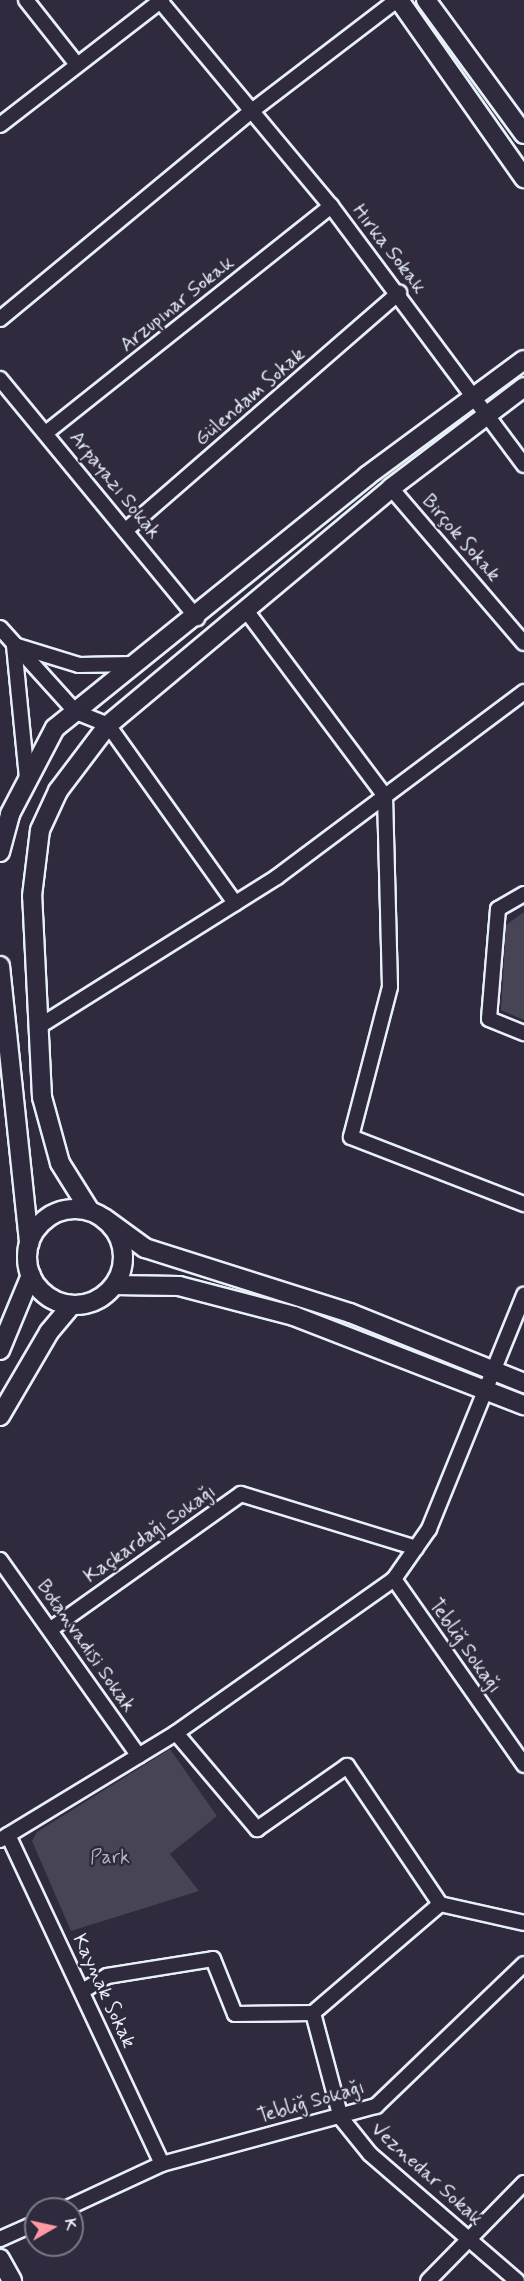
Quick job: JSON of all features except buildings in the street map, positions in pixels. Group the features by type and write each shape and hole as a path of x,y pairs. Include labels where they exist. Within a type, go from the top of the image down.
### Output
{"main road":[{"path":"398,0 524,178"},
{"path":"426,0 524,134"},
{"path":"476,397 524,348"},
{"path":"0,852 27,778 56,728 197,618 368,476 524,360"},
{"path":"31,1275 47,1296 72,1305 88,1303 114,1285 121,1272 121,1242 97,1215 60,1162 42,1096 32,896 40,830 58,791 108,725 391,488 524,387"},
{"path":"490,415 524,401"},
{"path":"0,966 4,1060 30,1243 31,1275 0,1350"},
{"path":"30,1243 53,1215 97,1215 145,1248 351,1313 524,1383"},
{"path":"114,1285 179,1286 294,1316 524,1405"},
{"path":"0,1416 49,1332 72,1305"},
{"path":"0,2259 12,2281"}],"street":[{"path":"26,0 75,62"},
{"path":"0,319 253,110 398,0"},
{"path":"0,125 75,62 96,53 161,1"},
{"name":"Hırka Sokak","path":"161,1 331,206 490,415 524,465"},
{"name":"Arzupınar Sokak","path":"47,432 331,206"},
{"name":"Gülendam Sokak","path":"126,530 399,293"},
{"name":"Arpayazı Sokak","path":"0,379 47,432 197,618"},
{"name":"Birçok Sokak","path":"391,488 524,643"},
{"path":"245,609 385,796 390,987 351,1137 524,1204"},
{"path":"0,628 76,712 108,725 235,903"},
{"path":"14,645 79,665 137,664"},
{"path":"14,645 27,778"},
{"path":"38,1027 235,903 385,796 524,692"},
{"path":"524,894 498,909 489,1019 524,1033"},
{"path":"4,1838 176,1733 394,1579 429,1529 524,1295"},
{"name":"Kaçkardağı Sokağı","path":"51,1629 241,1494 416,1548"},
{"name":"Botanvadisi Sokak","path":"0,1560 51,1629 138,1756"},
{"name":"Tebliğ Sokağı","path":"394,1579 524,1765"},
{"path":"176,1733 257,1829 347,1767 440,1904 524,1923"},
{"name":"Kaynak Sokak","path":"4,1838 84,1990 162,2164"},
{"path":"84,1990 106,1976 201,1958 213,1959 235,2014 313,2013 440,1904"},
{"name":"Tebliğ Sokağı","path":"84,2200 162,2164 341,2118 376,2106 524,1964"},
{"name":"Veznedar Sokak","path":"313,2013 341,2118 370,2154 517,2281"},
{"path":"428,2281 524,2183"},
{"path":"0,2240 24,2229"}],"green space":[{"path":"524,912 524,1020 501,1010 506,925"},
{"name":"Park","path":"170,1749 217,1816 170,1854 199,1891 71,1931 32,1841 37,1832"}]}
